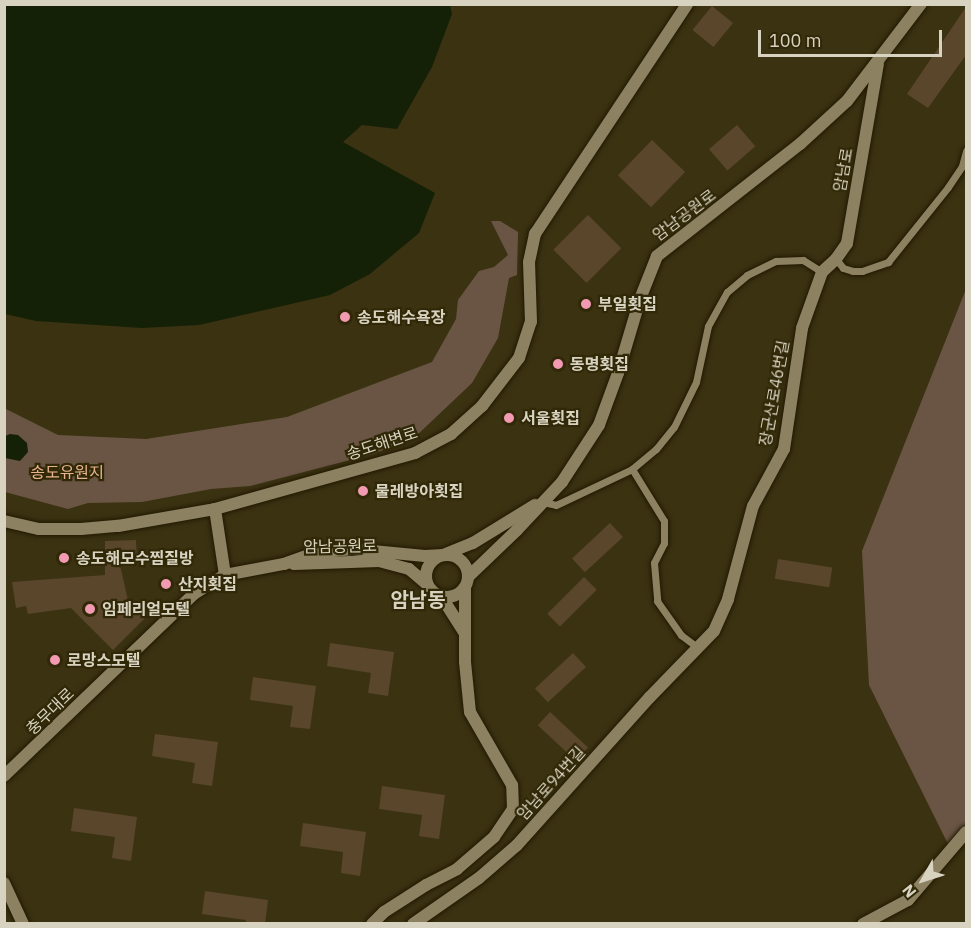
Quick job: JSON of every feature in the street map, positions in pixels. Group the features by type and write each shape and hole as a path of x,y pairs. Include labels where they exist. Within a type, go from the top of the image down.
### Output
{"street":[{"name":"송도해변로","path":"4,521 39,529 81,529 215,509 416,453 451,434 482,406 519,358 531,322 530,261 535,234 687,4"},
{"name":"암남공원로","path":"466,582 562,482 599,425 618,373 640,299 657,256 800,144 847,101 878,64 921,4"},
{"name":"암남로","path":"822,272 836,259 847,243 878,64"},
{"name":"장군산로46번길","path":"697,647 714,631 728,599 753,506 783,449 802,328 822,272"},
{"name":"암남공원로","path":"284,564 314,553 352,549 424,556 443,555 473,543 542,502"},
{"path":"215,509 225,575"},
{"path":"372,924 457,869 494,837 513,809 512,784 470,712 465,633 466,582 461,560 443,555 428,566 427,584 432,592 441,596 459,594 466,582"},
{"name":"암남공원로","path":"225,575 284,564 379,561 409,569 427,584"},
{"name":"충무대로","path":"4,776 195,593 225,575"},
{"path":"441,596 465,633"},
{"name":"암남로94번길","path":"413,924 479,878 517,845 697,647"},
{"path":"863,924 908,900 966,832"},
{"path":"4,883 23,924"}],"lane":[{"path":"836,259 843,268 853,271 862,271 888,262 948,187 962,166 966,151"},
{"path":"542,502 556,506 632,469 656,449 674,428 696,382 708,326 727,292 747,275 776,261 803,260 822,272"},
{"path":"632,469 664,521 664,543 654,563 657,602 681,635 697,647"}],"green space":[{"name":"송도유원지","path":"491,221 500,221 518,232 517,275 509,278 498,338 472,383 415,437 373,454 250,486 211,489 142,502 88,503 68,509 5,492 4,408 58,435 146,439 287,417 432,362 456,319 458,300 479,271 494,267 508,255"},
{"path":"966,289 966,843 948,844 869,685 862,551"}],"shaded area":[{"path":"4,5 450,5 452,14 432,67 397,129 362,125 343,142 435,193 419,233 370,274 330,295 199,325 142,328 36,321 5,314"},
{"path":"18,435 27,443 28,452 20,461 5,458 5,436"}],"building":[{"path":"712,6 733,23 713,47 692,30"},
{"path":"966,7 966,55 928,108 907,94"},
{"path":"737,125 755,146 727,170 709,149"},
{"path":"652,140 685,172 651,207 618,175"},
{"path":"588,215 621,248 587,283 553,250"},
{"path":"610,523 623,537 585,572 572,558"},
{"path":"136,540 137,561 119,561 128,600 150,613 113,650 71,608 28,614 26,606 16,608 12,582 105,575 105,541"},
{"path":"778,559 832,568 829,587 775,579"},
{"path":"584,577 597,590 560,626 547,614"},
{"path":"330,643 394,652 388,696 368,693 371,673 327,666"},
{"path":"573,653 586,667 548,702 535,688"},
{"path":"253,677 316,686 310,729 290,727 293,706 250,700"},
{"path":"550,712 588,747 576,761 538,725"},
{"path":"155,734 218,742 212,786 192,783 195,763 152,756"},
{"path":"382,786 445,795 439,839 419,836 422,815 379,809"},
{"path":"74,808 137,817 131,861 112,858 115,837 71,831"},
{"path":"303,823 366,832 360,876 341,873 343,852 300,846"},
{"path":"205,891 268,900 265,924 245,924 246,920 202,914"}],"place":[{"name":"부일횟집","path":"586,304"},
{"name":"송도해수욕장","path":"345,317"},
{"name":"동명횟집","path":"558,364"},
{"name":"서울횟집","path":"509,418"},
{"name":"물레방아횟집","path":"363,491"},
{"name":"송도해모수찜질방","path":"64,558"},
{"name":"산지횟집","path":"166,584"},
{"name":"임페리얼모텔","path":"90,609"},
{"name":"로망스모텔","path":"55,660"}],"district":[{"name":"암남동","path":"418,599"}]}
